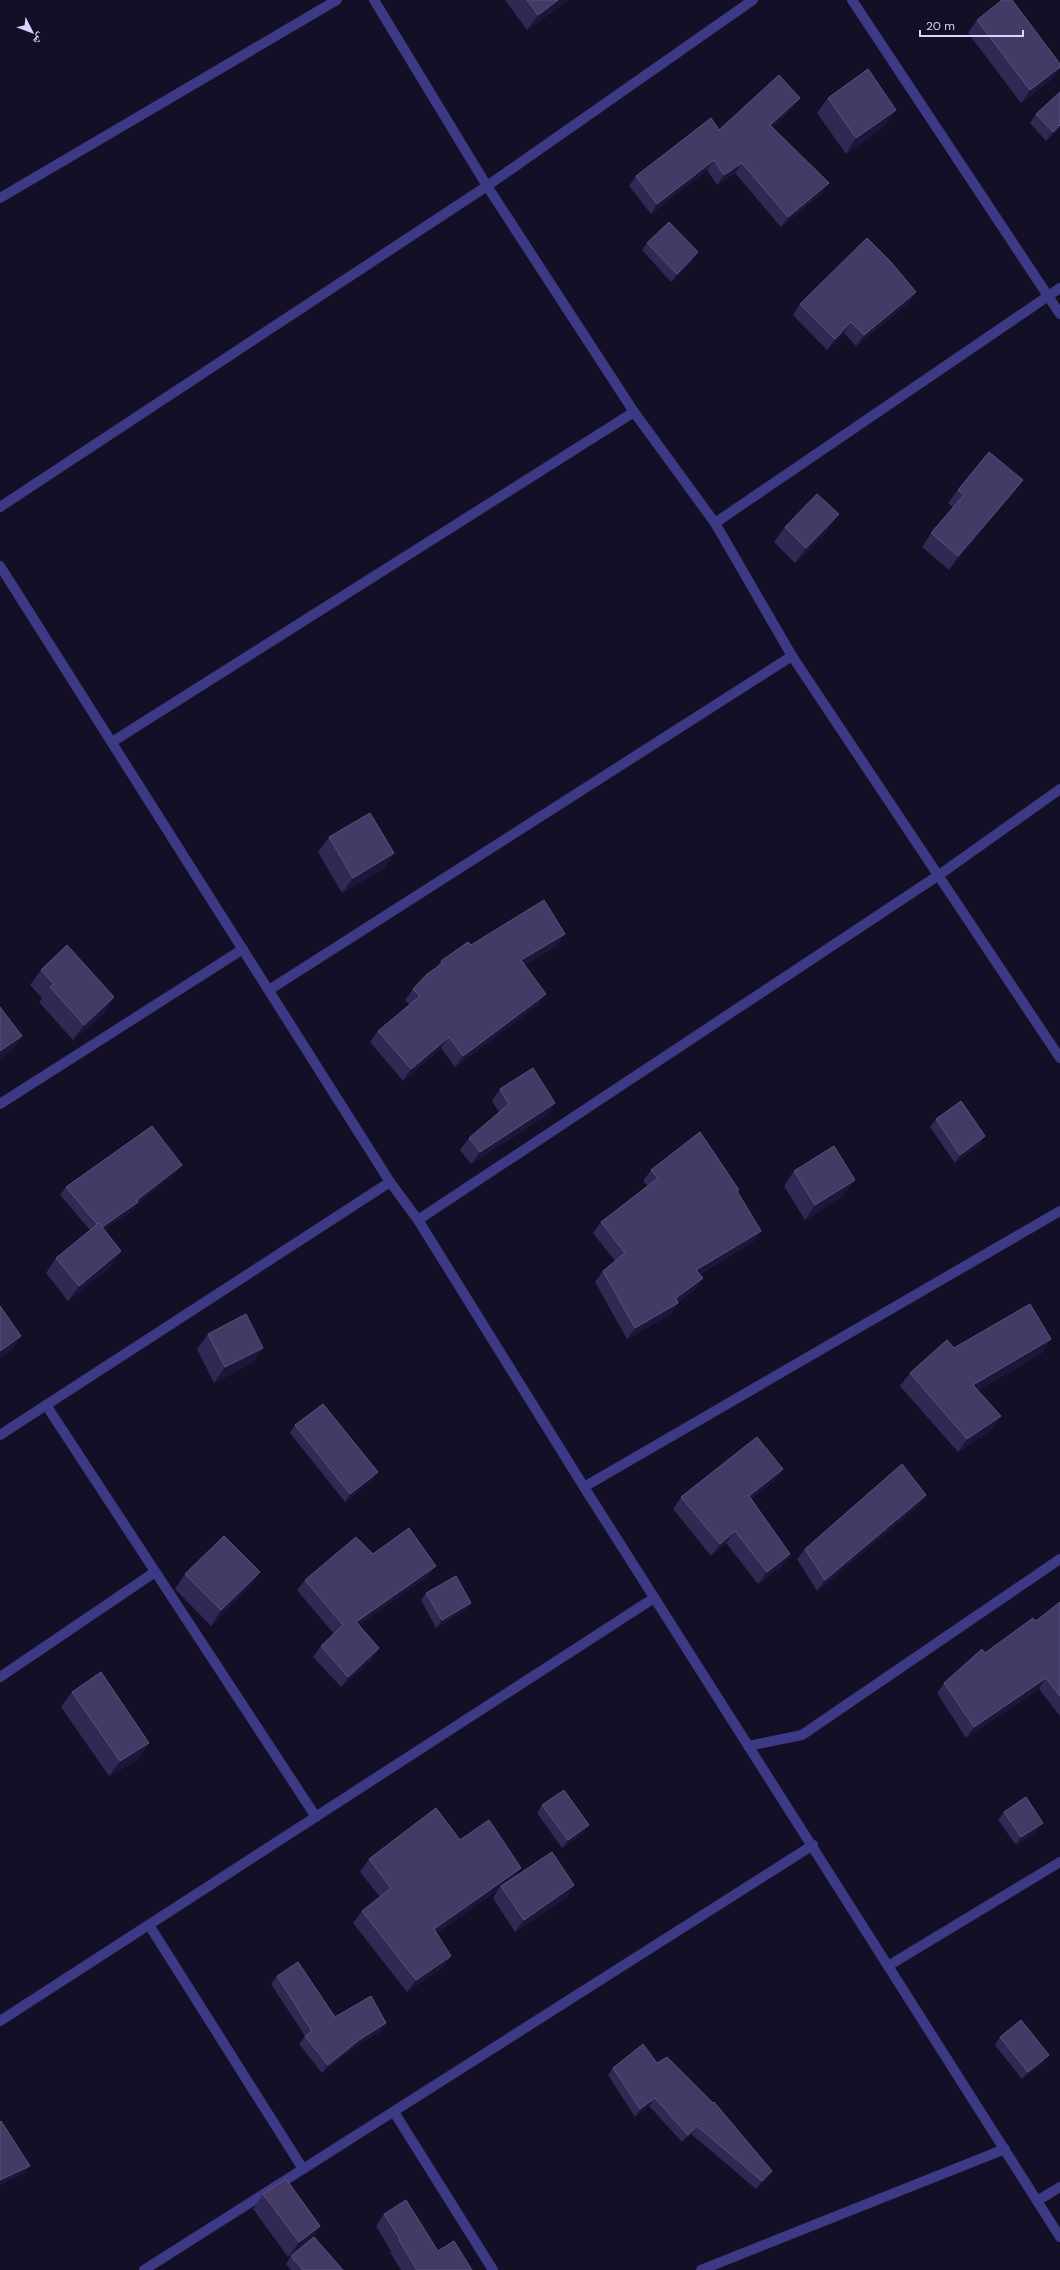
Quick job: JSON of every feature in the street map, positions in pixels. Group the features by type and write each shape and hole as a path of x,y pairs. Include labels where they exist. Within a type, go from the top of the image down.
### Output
{"street":[{"path":"0,198 337,0"},
{"path":"374,0 487,186 634,412 715,524 792,656 1060,1058"},
{"path":"0,507 487,186 753,0"},
{"path":"852,0 1060,314"},
{"path":"715,524 1060,288"},
{"path":"112,742 634,412"},
{"path":"0,566 390,1182 418,1220 654,1598 813,1845 888,1966 1006,2149 1060,2237"},
{"path":"269,990 792,656"},
{"path":"418,1220 938,875 1060,789"},
{"path":"0,1104 243,949"},
{"path":"0,1435 390,1182"},
{"path":"584,1487 1060,1211"},
{"path":"46,1405 316,1817"},
{"path":"748,1746 802,1735 1060,1559"},
{"path":"0,1677 155,1572"},
{"path":"0,2022 654,1598"},
{"path":"144,2270 813,1845"},
{"path":"888,1966 1060,1862"},
{"path":"149,1925 303,2169"},
{"path":"394,2112 493,2270"},
{"path":"701,2270 1006,2149"},
{"path":"1037,2201 1060,2187"}],"building":[{"path":"527,0 558,0 538,15"},
{"path":"1002,0 1012,0 1060,64 1060,67 1030,90 977,20"},
{"path":"868,69 896,110 856,138 828,98"},
{"path":"779,75 800,98 770,125 829,183 788,217 742,163 724,175 714,160 657,204 636,176 711,118 719,130"},
{"path":"1060,92 1060,125 1053,132 1036,114"},
{"path":"669,222 698,252 677,274 647,243"},
{"path":"867,238 891,262 916,292 864,335 851,322 835,339 800,304"},
{"path":"989,452 1023,480 958,556 931,533 964,495 958,490"},
{"path":"817,494 839,514 806,548 785,527"},
{"path":"370,813 394,853 353,878 329,837"},
{"path":"544,900 565,934 521,960 546,994 463,1056 449,1037 411,1069 378,1031 420,996 413,989 427,974 443,963 441,961 468,942 471,945"},
{"path":"67,945 114,997 84,1025 50,987 54,984 41,970"},
{"path":"0,1007 22,1036 0,1051"},
{"path":"533,1068 555,1103 480,1152 469,1138 509,1104 500,1089"},
{"path":"961,1101 985,1136 960,1155 936,1119"},
{"path":"152,1126 182,1165 137,1200 138,1202 102,1227 99,1223 97,1224 66,1187"},
{"path":"700,1132 739,1190 737,1191 761,1231 696,1270 703,1278 676,1298 678,1303 635,1328 603,1271 625,1253 601,1222 658,1178 651,1170"},
{"path":"834,1146 855,1180 815,1205 794,1171"},
{"path":"99,1223 121,1251 79,1286 56,1258"},
{"path":"1030,1304 1051,1339 973,1385 1001,1416 967,1439 910,1373 947,1340 954,1348"},
{"path":"0,1306 21,1336 0,1351"},
{"path":"246,1314 263,1348 225,1367 208,1334"},
{"path":"323,1404 378,1472 350,1494 295,1425"},
{"path":"757,1437 783,1469 749,1496 790,1554 767,1572 735,1531 720,1544 681,1497"},
{"path":"902,1464 926,1495 825,1580 805,1549"},
{"path":"409,1528 436,1566 356,1622 379,1648 348,1677 321,1646 343,1625 305,1580 356,1537 373,1554"},
{"path":"224,1536 260,1572 221,1610 185,1574"},
{"path":"456,1576 471,1603 442,1620 426,1593"},
{"path":"1060,1602 1060,1696 1046,1678 974,1727 944,1683 982,1649 985,1653 1033,1618 1036,1621"},
{"path":"101,1672 149,1743 120,1761 72,1692"},
{"path":"564,1790 589,1825 568,1840 542,1805"},
{"path":"1026,1797 1043,1823 1021,1837 1004,1812"},
{"path":"436,1808 460,1840 489,1820 521,1868 434,1929 451,1956 416,1980 362,1911 391,1888 369,1859"},
{"path":"552,1852 574,1885 524,1920 501,1886"},
{"path":"298,1962 335,2017 371,1996 386,2023 359,2040 328,2065 305,2036 312,2031 277,1976"},
{"path":"1021,2020 1049,2055 1028,2072 1000,2037"},
{"path":"643,2044 657,2063 667,2057 713,2103 714,2102 772,2171 762,2181 697,2126 688,2135 655,2098 640,2109 613,2068"},
{"path":"1,2121 30,2166 0,2180 0,2122"},
{"path":"286,2179 320,2226 299,2242 263,2194"},
{"path":"406,2200 438,2251 454,2241 472,2270 417,2270 384,2214"},
{"path":"314,2237 343,2270 303,2270 291,2256"}]}
